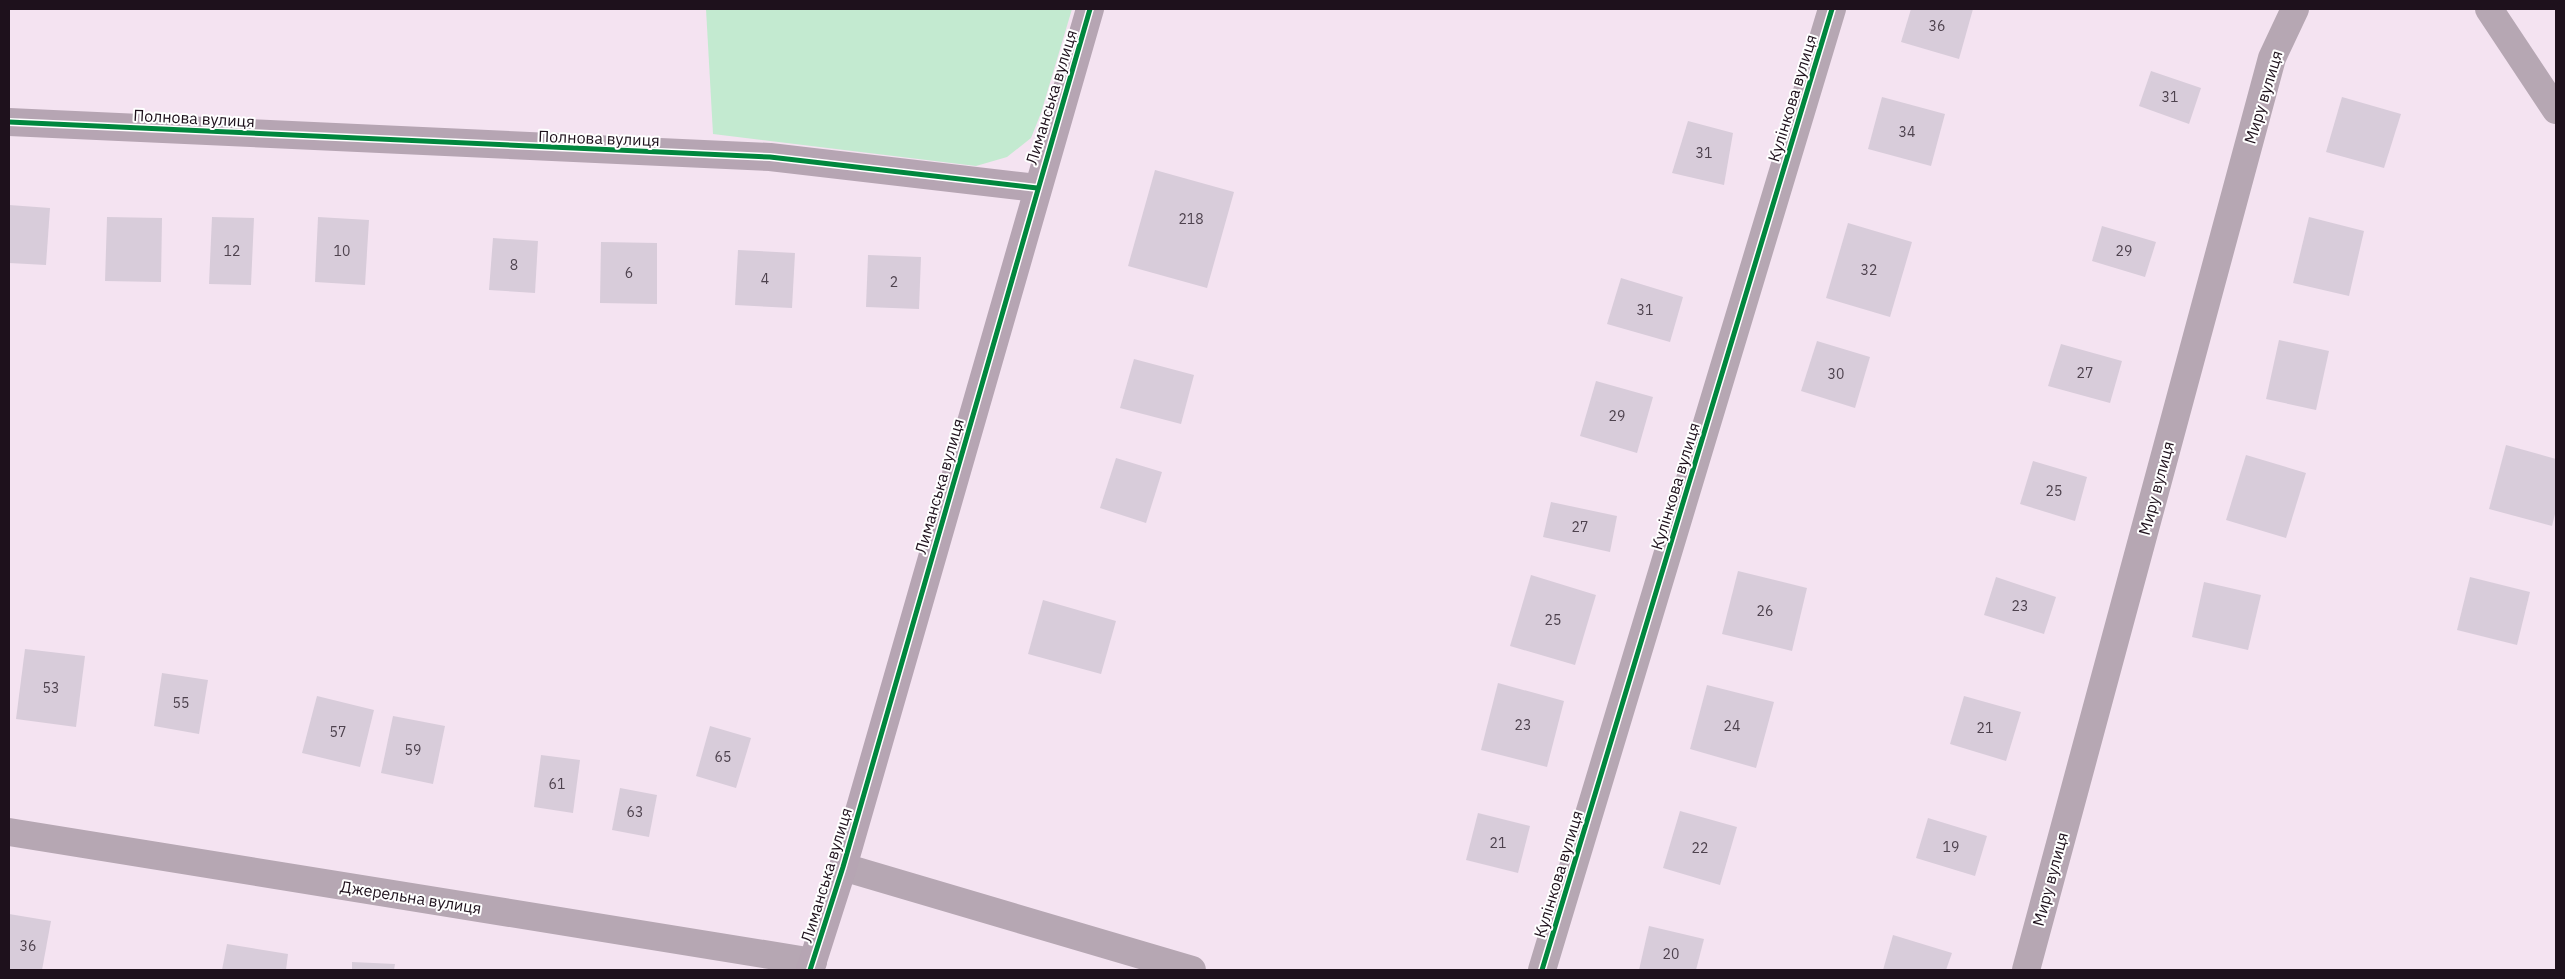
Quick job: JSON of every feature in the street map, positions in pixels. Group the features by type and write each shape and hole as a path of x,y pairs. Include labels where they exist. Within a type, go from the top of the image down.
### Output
{"street":[{"name":"Лиманська вулиця","path":"812,966 843,866 1036,188 1090,9"},
{"name":"Кулінкова вулиця","path":"1542,970 1832,9"},
{"name":"Миру вулиця","path":"2026,970 2272,58 2296,9"},
{"path":"2489,9 2556,110"},
{"name":"Полнова вулиця","path":"9,122 770,157 1036,188"},
{"name":"Джерельна вулиця","path":"9,832 812,966"},
{"path":"843,866 1192,970"}],"green space":[{"path":"706,9 1072,9 1041,113 1031,138 1007,157 976,166 713,134"}],"building":[{"path":"1911,9 1973,9 1959,59 1901,42"},
{"path":"2151,71 2201,88 2189,124 2139,106"},
{"path":"1882,97 1945,114 1931,166 1868,149"},
{"path":"2342,97 2401,114 2384,168 2326,152"},
{"path":"1688,121 1733,133 1724,185 1672,173"},
{"path":"1155,170 1234,192 1207,288 1128,266"},
{"path":"9,205 50,208 46,265 9,263"},
{"path":"107,217 162,218 161,282 105,281"},
{"path":"212,217 254,218 251,285 209,284"},
{"path":"318,217 369,220 365,285 315,282"},
{"path":"2309,217 2364,231 2349,296 2293,283"},
{"path":"1848,223 1912,242 1890,317 1826,298"},
{"path":"2102,226 2156,242 2145,277 2092,261"},
{"path":"493,238 538,241 535,293 489,290"},
{"path":"601,242 657,243 657,304 600,303"},
{"path":"738,250 795,253 792,308 735,305"},
{"path":"868,255 921,257 919,309 866,307"},
{"path":"1621,278 1683,297 1670,342 1607,324"},
{"path":"2279,340 2329,351 2316,410 2266,399"},
{"path":"1817,341 1870,357 1855,408 1801,391"},
{"path":"2061,344 2122,361 2110,403 2048,386"},
{"path":"1134,359 1194,375 1181,424 1120,408"},
{"path":"1596,381 1653,397 1637,453 1580,436"},
{"path":"2506,445 2556,459 2556,510 2552,526 2489,509"},
{"path":"2246,455 2306,473 2286,538 2226,520"},
{"path":"1116,458 1162,472 1146,523 1100,508"},
{"path":"2033,461 2087,477 2075,521 2020,504"},
{"path":"1551,502 1617,516 1610,552 1543,537"},
{"path":"1738,571 1807,588 1792,651 1722,634"},
{"path":"1531,575 1596,595 1575,665 1510,646"},
{"path":"1996,577 2056,597 2044,634 1984,615"},
{"path":"2470,577 2530,592 2517,645 2457,630"},
{"path":"2204,582 2261,595 2248,650 2192,637"},
{"path":"1043,600 1116,621 1101,674 1028,654"},
{"path":"25,649 85,656 76,727 16,719"},
{"path":"162,673 208,680 199,734 154,726"},
{"path":"1498,683 1564,701 1547,767 1481,750"},
{"path":"1707,685 1774,702 1756,768 1690,749"},
{"path":"317,696 374,710 360,767 302,753"},
{"path":"1964,696 2021,712 2006,761 1950,744"},
{"path":"393,716 445,726 433,784 381,773"},
{"path":"710,726 751,738 736,788 696,776"},
{"path":"541,755 580,760 573,813 534,807"},
{"path":"620,788 657,795 649,837 612,830"},
{"path":"1680,811 1737,827 1720,885 1663,868"},
{"path":"1478,813 1530,826 1518,873 1466,860"},
{"path":"1928,818 1987,836 1975,876 1916,858"},
{"path":"9,914 51,921 42,970 9,970"},
{"path":"1649,926 1704,939 1696,970 1639,970"},
{"path":"1893,935 1952,953 1946,970 1883,970"},
{"path":"227,944 288,954 286,970 222,970"},
{"path":"352,962 395,964 394,970 352,970"}],"cycle path":[{"path":"810,970 843,867 1090,9"},
{"path":"1542,970 1832,9"},
{"path":"9,122 770,157 1037,188"}]}
